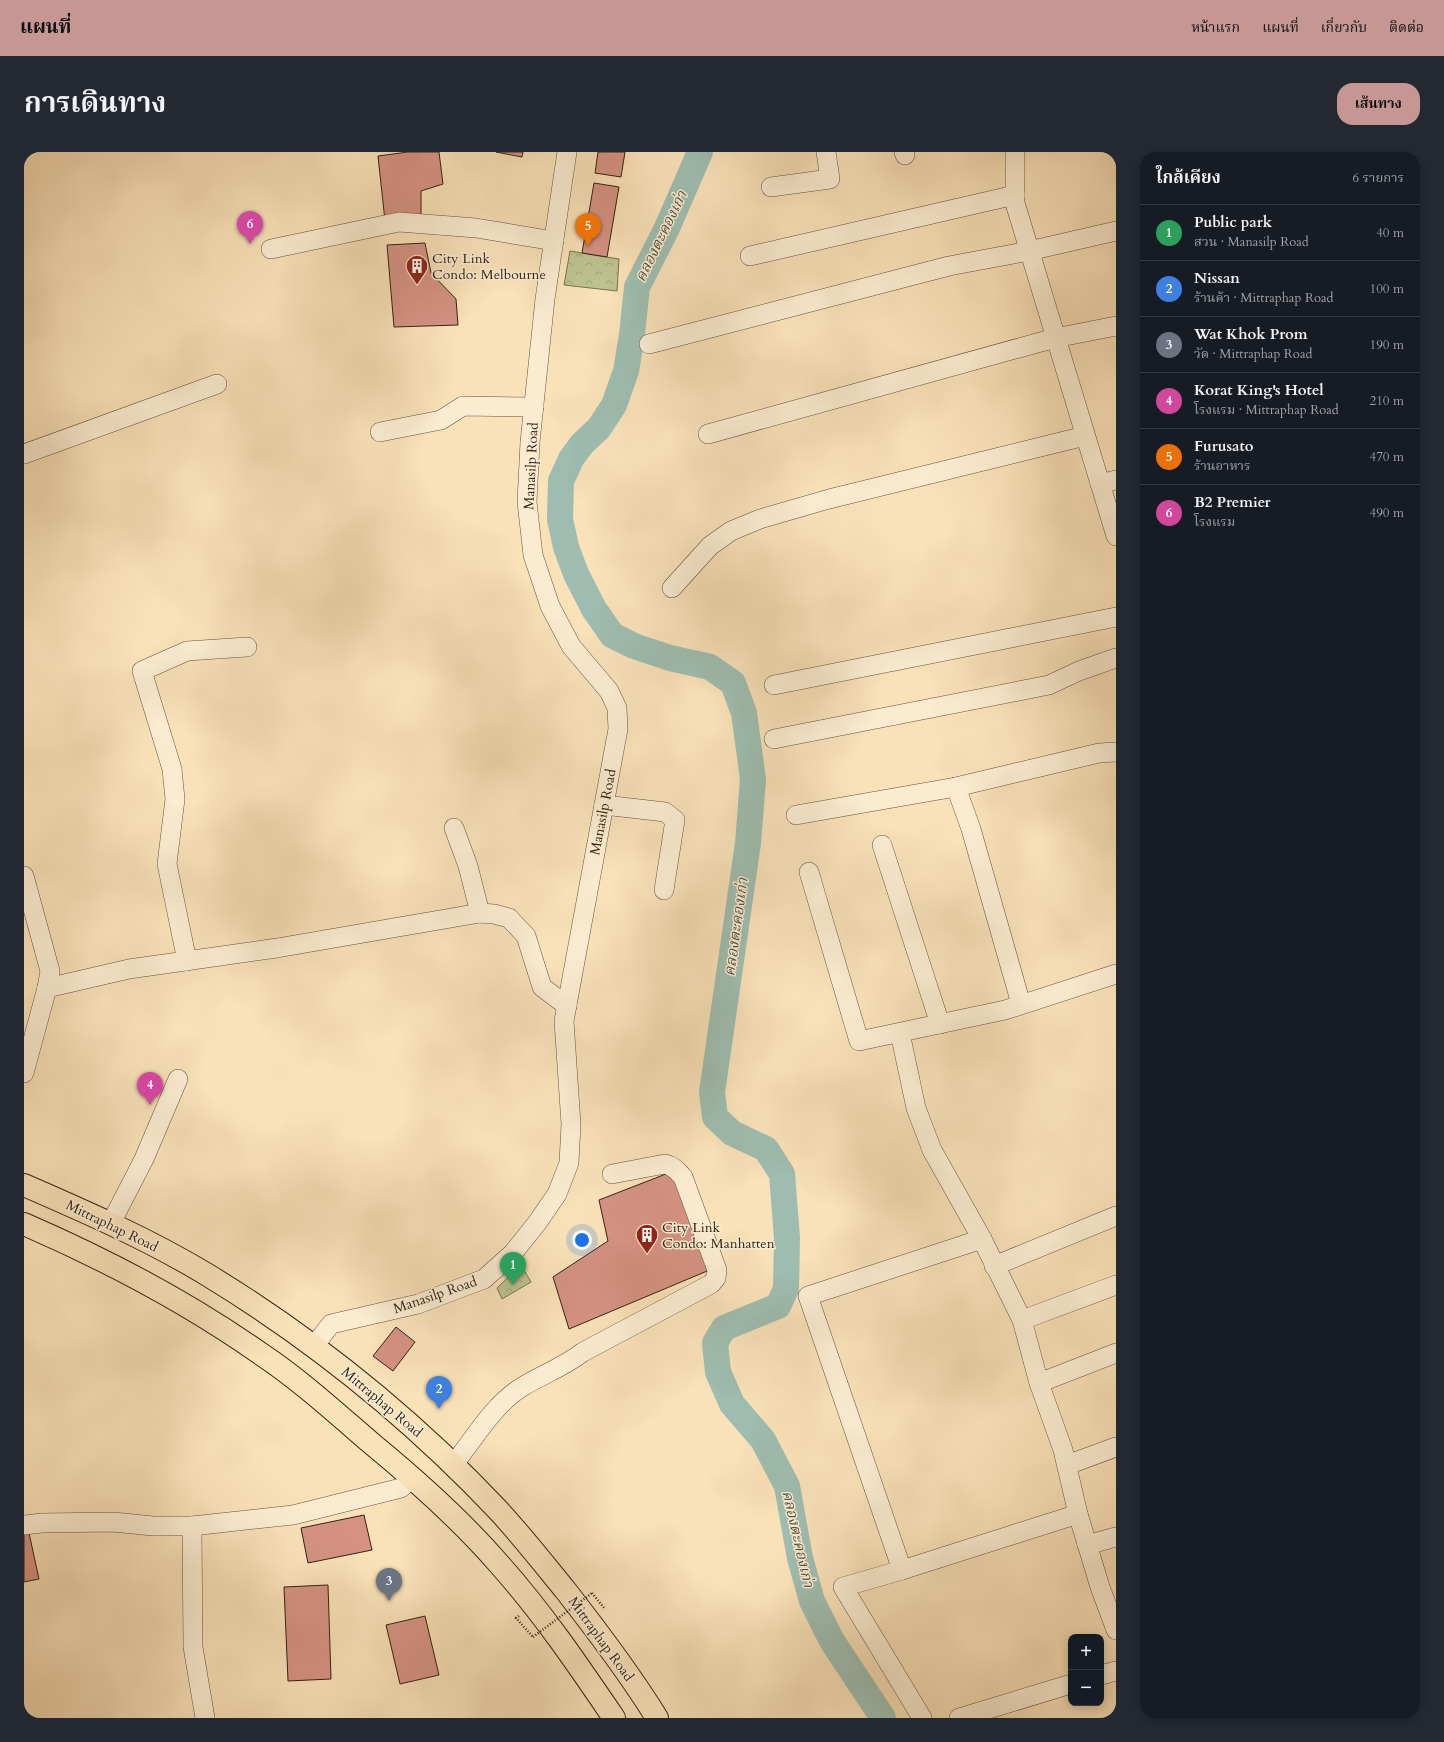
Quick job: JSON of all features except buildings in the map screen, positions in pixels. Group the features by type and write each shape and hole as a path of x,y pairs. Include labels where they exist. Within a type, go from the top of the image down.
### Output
{"highway":[{"name":"Mittraphap Road","path":"24,1185 111,1223 206,1274 314,1346 413,1428 453,1465 518,1534 599,1632 657,1718"},
{"path":"24,1224 91,1253 170,1296 262,1354 313,1393 412,1477 499,1564 569,1652 614,1718"}],"street":[{"name":"Manasilp Road","path":"314,1346 330,1324 418,1304 484,1279 513,1253 537,1223 557,1194 569,1163 571,1124 564,1021 618,729 617,708 609,691 571,646 550,606 533,555 527,502 534,407 546,299 567,152"},
{"path":"771,187 830,179 826,152"},
{"path":"1015,152 1015,203 1085,436 1108,482 1116,536"},
{"path":"750,256 1015,195"},
{"path":"271,249 399,222 476,228 554,241"},
{"path":"649,344 949,266 1029,251 1116,231"},
{"path":"708,434 1055,338 1116,326"},
{"path":"24,454 217,384"},
{"path":"380,432 441,420 463,406 534,407"},
{"path":"672,588 710,546 731,531 753,522 829,499 1085,436"},
{"path":"774,685 1116,616"},
{"path":"187,961 167,864 175,799 172,769 142,671 187,651 246,647"},
{"path":"774,739 1049,685 1079,671 1116,658"},
{"path":"796,815 956,787 1099,753 1116,752"},
{"path":"956,787 970,829 1021,1004"},
{"path":"604,805 665,812 675,820 664,890"},
{"path":"454,828 468,866 480,913"},
{"path":"882,845 940,1024"},
{"path":"809,872 859,1040 900,1033 1021,1004 1116,974"},
{"path":"24,876 50,971 47,988 24,1073"},
{"path":"47,988 129,969 277,948 480,913 494,914 509,918 526,936 542,987 567,1006"},
{"path":"900,1033 916,1108 932,1150 982,1239 1022,1320 1039,1383 1067,1465 1078,1514 1087,1545 1100,1587 1116,1630"},
{"path":"111,1223 144,1159 178,1079"},
{"path":"453,1465 495,1410 522,1388 568,1364 583,1352 711,1284 716,1278 717,1270 683,1177 677,1170 665,1164 612,1174"},
{"path":"994,1266 1116,1216"},
{"path":"902,1570 808,1296 982,1239"},
{"path":"1022,1320 1116,1285"},
{"path":"1039,1383 1116,1353"},
{"path":"1067,1465 1116,1447"},
{"path":"24,1525 42,1523 113,1522 153,1526 192,1526 293,1515 401,1488 412,1477"},
{"path":"922,1718 843,1587 902,1570 1078,1514"},
{"path":"192,1526 193,1647 205,1718"},
{"path":"1087,1545 1116,1537"},
{"path":"1104,1674 1116,1671"},
{"path":"958,1718 1068,1685"}],"path":[{"path":"516,1618 533,1637 593,1592 607,1612"}],"green space":[{"path":"570,251 619,259 617,291 564,285"},
{"path":"521,1265 531,1282 502,1299 497,1288"}],"waterway":[{"name":"คลองตะคองเก่า","path":"700,152 667,228 637,287 632,335 626,371 614,405 599,428 582,444 571,459 561,481 560,519 566,547 576,574 594,609 612,635 634,646 670,658 710,667 733,683 744,713 753,779 748,843 712,1092 715,1117 732,1133 766,1149 782,1174 787,1238 786,1289 778,1306 724,1328 715,1343 718,1372 732,1404 763,1440 787,1486 800,1558 812,1601 832,1641 883,1718"}],"place":[{"name":"B2 Premier","path":"250,244"},
{"name":"Furusato","path":"588,246"},
{"name":"City Link Condo: Melbourne","path":"417,286"},
{"name":"Korat King's Hotel","path":"150,1105"},
{"name":"City Link Condo: Manhatten","path":"647,1254"},
{"name":"Public park","path":"513,1285"},
{"name":"Nissan","path":"439,1409"},
{"name":"Wat Khok Prom","path":"389,1601"}]}
